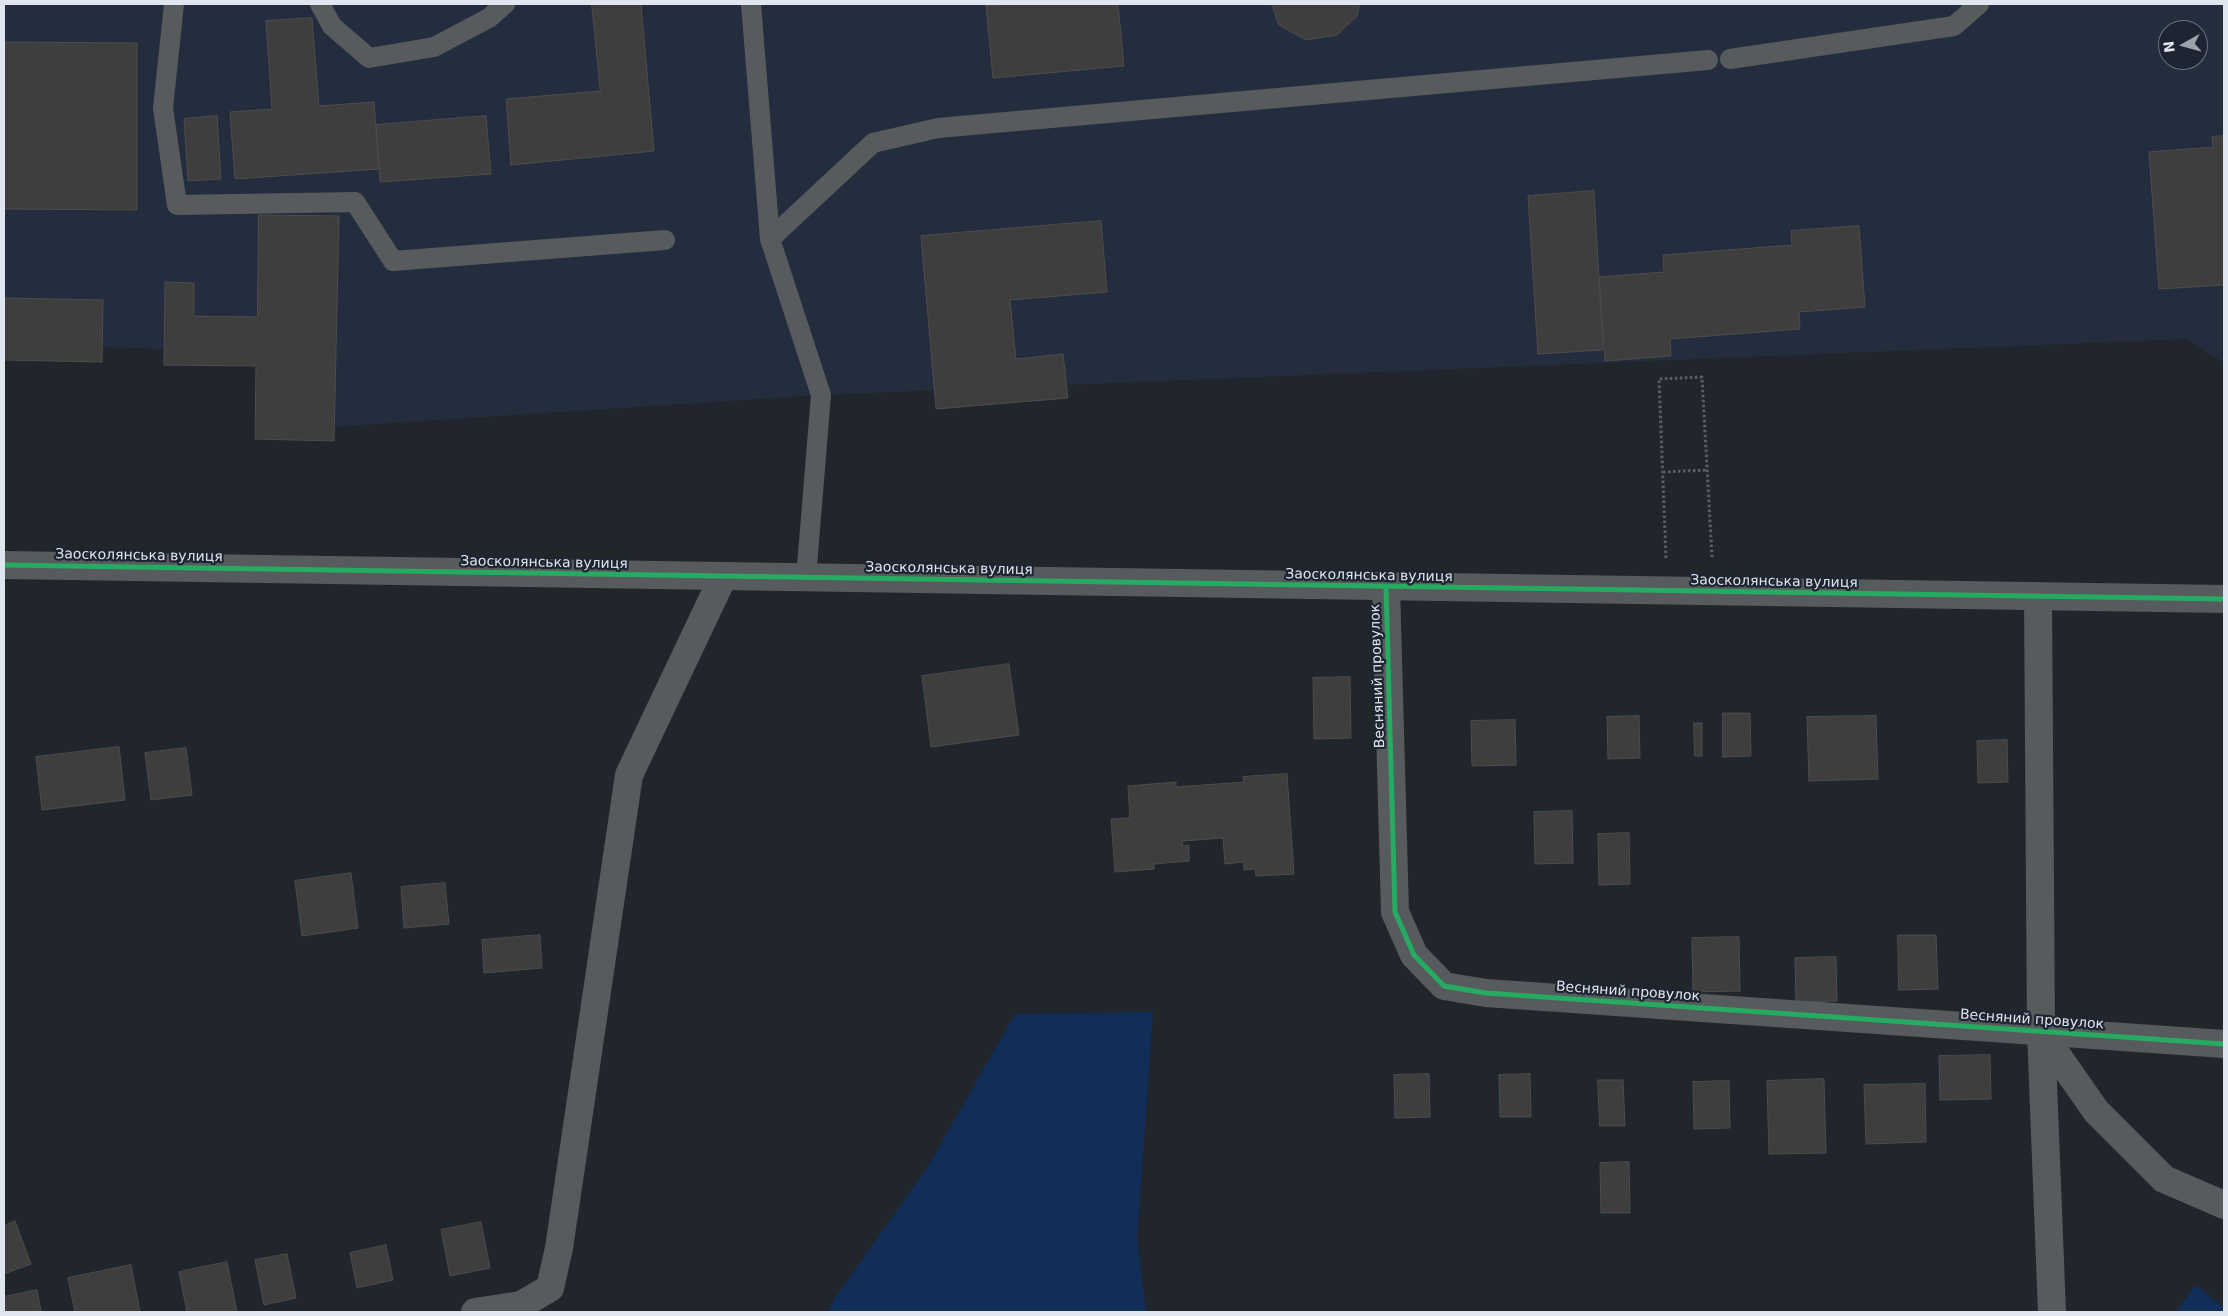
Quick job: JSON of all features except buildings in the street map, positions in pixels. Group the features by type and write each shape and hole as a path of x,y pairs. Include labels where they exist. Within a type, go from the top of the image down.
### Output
{"street":[{"name":"Заосколянська вулиця","path":"4,565 2224,599"},
{"path":"475,1312 521,1305 550,1288 559,1248 629,775 723,577"},
{"name":"Весняний провулок","path":"1386,587 1396,912 1414,955 1444,986 1486,993 2224,1044"},
{"path":"2038,597 2041,1032 2052,1312"},
{"path":"2041,1032 2096,1111 2164,1179 2224,1205"}],"lane":[{"path":"174,4 163,108 176,205 355,202 393,261 665,240"},
{"path":"320,4 332,26 369,58 434,47 489,18 505,4"},
{"path":"751,4 770,239 822,395 806,578"},
{"path":"1730,59 1954,26 1979,4"},
{"path":"770,239 873,143 938,128 1708,60"}],"path":[{"path":"1668,591 1659,379 1702,377 1714,592"},
{"path":"1663,472 1707,470"}],"shaded area":[{"path":"4,4 2224,4 2224,363 2187,339 821,395 285,430 285,354 4,343"},
{"path":"1153,1012 1137,1239 1146,1312 828,1312 835,1298 927,1168 1015,1014"},
{"path":"2196,1285 2224,1308 2224,1312 2176,1312"}],"cycle path":[{"path":"4,565 2224,599"},
{"path":"1386,587 1395,912 1414,955 1444,986 1486,993 2224,1044"}]}
